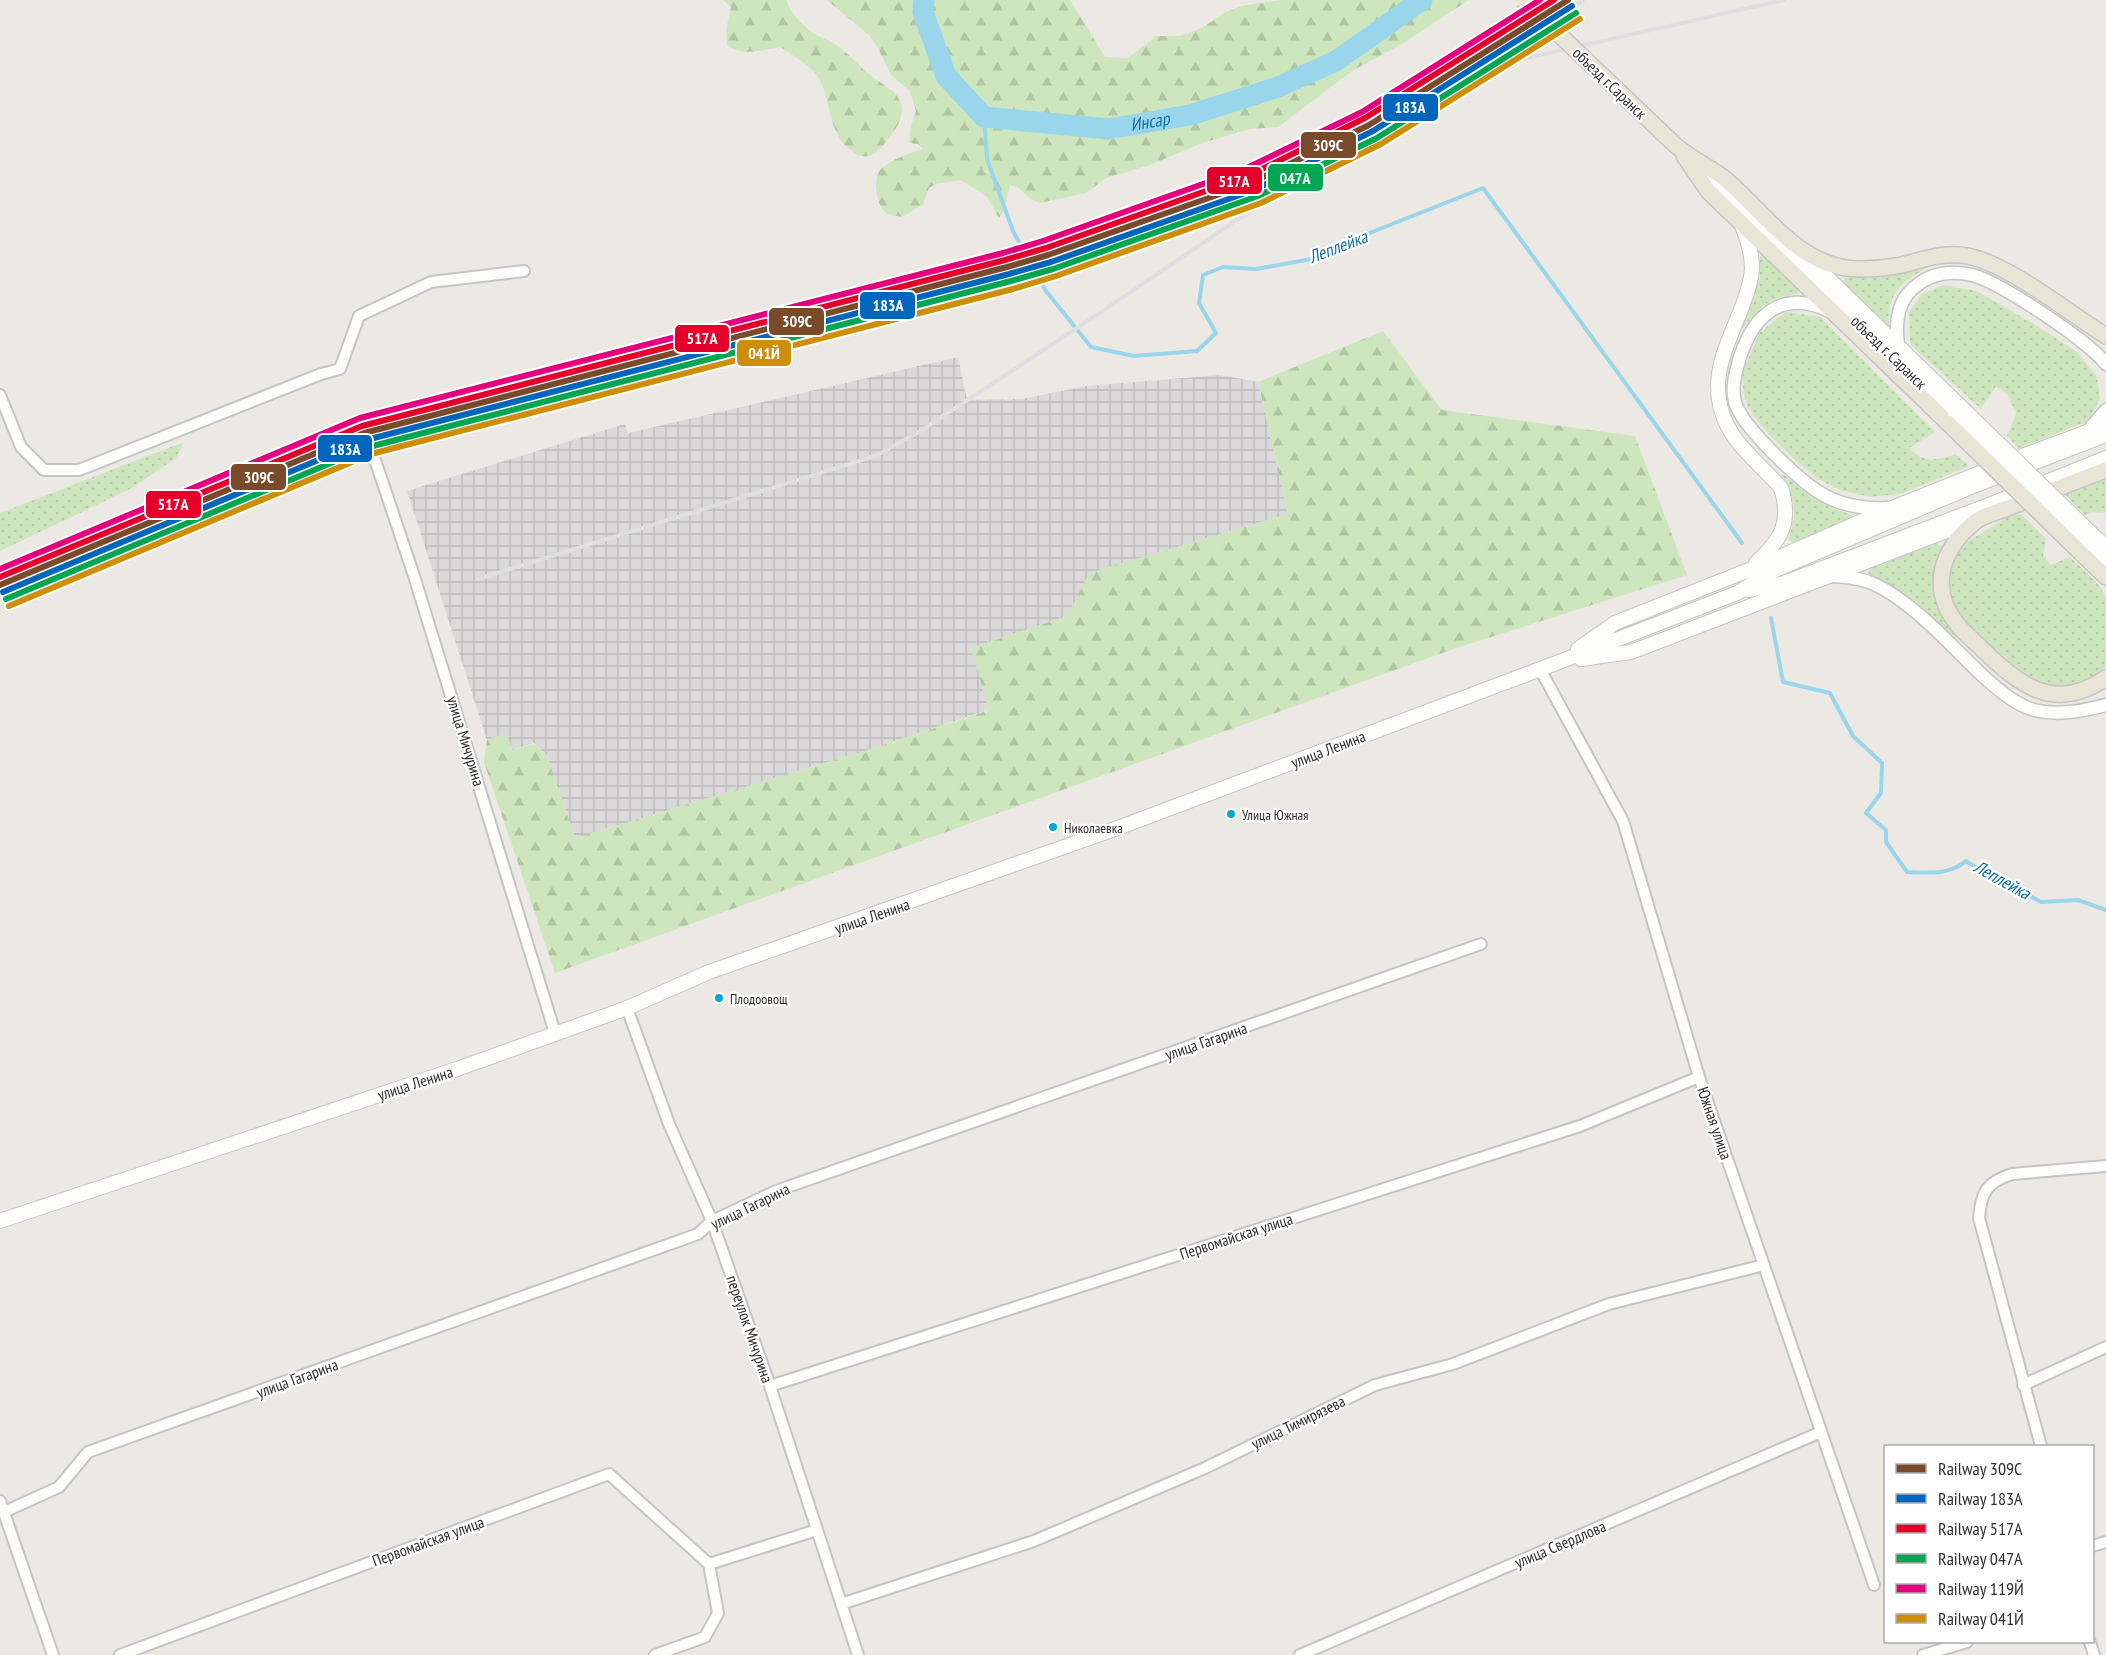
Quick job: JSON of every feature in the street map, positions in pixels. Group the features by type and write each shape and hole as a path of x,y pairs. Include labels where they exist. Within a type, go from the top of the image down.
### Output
{"main road":[{"name":"объезд г.Саранск","path":"1523,0 1675,145"},
{"path":"1675,145 1708,191 1833,313 1954,415 2093,546 2106,577"},
{"path":"1675,145 1723,178 1898,344 1954,415 2093,546"},
{"path":"1741,224 1748,240 1752,270 1748,292 1719,372 1717,387 1719,405 1728,427 1781,488 1786,514 1784,528 1775,543 1747,571"},
{"path":"1798,249 1836,266 1858,269 1897,266 1940,256 1967,256 2006,271 2106,336"},
{"path":"1558,662 1615,623 1747,571 1892,508 2106,425"},
{"path":"1737,593 1773,571 1973,486 2106,435"},
{"path":"1737,593 1781,584 1994,504 2106,458"},
{"path":"1558,662 1630,652 2106,470"},
{"path":"1976,520 1957,539 1947,555 1941,572 1940,587 1944,603 1957,624 2004,670 2031,689 2054,695 2075,694 2092,688 2106,678"},
{"name":"улица Ленина","path":"0,1221 446,1073 627,1008 709,972 1115,829 1737,593"}],"street":[{"name":"объезд г. Саранск","path":"1675,145 1954,415"},
{"path":"0,395 21,447 44,470 79,470 321,374 340,369 359,316 430,282 524,271"},
{"path":"1898,344 1897,317 1901,304 1910,290 1922,280 1953,273 1982,278 1995,284 2086,344 2106,364"},
{"path":"1833,313 1815,304 1793,302 1776,307 1761,318 1750,332 1737,368 1733,387 1736,403 1745,421 1769,448 1823,495 1870,509 1892,508"},
{"path":"2087,432 2106,410"},
{"name":"улица Мичурина","path":"372,451 408,557 555,1033"},
{"path":"2093,546 2106,562"},
{"path":"1827,576 1862,580 1894,595 1990,682 2025,707 2042,712 2067,713 2106,705"},
{"name":"Южная улица","path":"1540,669 1623,820 1699,1077 1874,1585"},
{"name":"улица Гагарина","path":"2,1506 59,1487 88,1452 698,1234 712,1221 776,1191 1481,944"},
{"name":"переулок Мичурина","path":"627,1008 669,1124 712,1221 770,1386 858,1655"},
{"name":"Первомайская улица","path":"770,1386 1580,1126 1699,1077"},
{"path":"2041,1445 1979,1218 1980,1203 1986,1188 1998,1179 2012,1174 2106,1166"},
{"name":"улица Тимирязева","path":"841,1604 1034,1541 1205,1468 1375,1384 1453,1364 1609,1304 1764,1265"},
{"path":"2023,1384 2106,1347"},
{"name":"улица Свердлова","path":"1300,1655 1821,1432"},
{"name":"Первомайская улица","path":"120,1655 609,1474 710,1564"},
{"path":"2,1506 53,1655"},
{"path":"656,1655 705,1637 718,1613 710,1564 817,1530"},
{"path":"1923,1655 1961,1643"}],"shaded area":[{"path":"958,357 967,400 1022,399 1086,386 1221,375 1258,382 1288,514 1090,573 1067,616 971,648 990,709 868,750 575,838 547,756 534,743 512,750 506,734 487,740 407,491 625,424 628,433"}],"green space":[{"path":"723,0 786,0 806,28 840,48 892,91 902,106 900,121 880,149 871,155 861,156 841,141 832,121 820,81 810,68 781,47 746,52 727,45 726,30 731,7"},
{"path":"827,0 1070,0 1105,57 1128,58 1157,36 1180,36 1202,28 1222,14 1241,6 1280,0 1469,0 1402,44 1352,71 1278,127 1250,129 1202,143 1150,165 1106,178 1086,193 1040,203 1031,199 1017,187 1010,185 1004,211 999,218 987,197 961,180 936,184 929,188 923,204 903,217 886,213 878,198 876,185 878,173 885,165 896,159 923,149 918,144 909,143 916,111 910,91 891,75 869,35"},
{"path":"1764,253 1801,288 1797,294 1778,298 1765,305 1742,329 1760,276 1760,256"},
{"path":"1934,265 1913,276 1896,291 1889,309 1889,330 1841,283 1845,278 1888,276"},
{"path":"1944,285 1977,291 2077,352 2097,377 2100,399 2088,421 2019,448 2007,436 2016,414 2008,395 1996,386 1981,409 1910,344 1909,312 1922,294"},
{"path":"1786,312 1820,317 1935,432 1909,448 1914,453 1931,459 1955,454 1969,466 1900,494 1871,497 1840,490 1818,479 1794,459 1766,431 1748,408 1743,392 1743,372 1759,333"},
{"path":"1383,331 1442,410 1635,436 1687,575 1456,648 555,973 484,762 487,740 507,734 512,750 534,744 547,756 575,838 868,750 989,710 971,648 1067,616 1089,573 1288,514 1258,382"},
{"path":"184,442 176,458 130,489 0,551 0,513"},
{"path":"1780,474 1827,505 1858,517 1794,543 1788,539 1794,505"},
{"path":"2106,476 2106,513 2094,512 2085,515 2064,493"},
{"path":"2021,514 2046,539 2043,556 2051,565 2070,557 2100,586 2106,598 2106,665 2101,673 2074,687 2043,687 2012,669 1965,621 1948,594 1951,566 1964,544 2006,518"},
{"path":"1935,542 1941,546 1933,574 1935,597 1944,618 1959,642 1905,595 1869,574 1868,567"}],"waterway":[{"name":"Инсар","path":"924,0 923,12 946,76 984,117 1108,129 1190,115 1278,87 1336,61 1422,0"},
{"name":"Леплейка","path":"984,117 987,159 1013,231 1046,291 1091,347 1134,356 1197,351 1216,333 1199,303 1203,275 1223,267 1256,269 1312,259 1372,232 1483,188 1742,543"},
{"name":"Леплейка","path":"1771,618 1783,682 1830,693 1853,736 1882,763 1881,793 1866,813 1886,830 1886,842 1907,872 1946,871 1966,861 2041,902 2078,900 2106,910"}],"railway":[{"path":"478,579 875,456 919,432 1232,223 1403,119 1583,0"},
{"path":"1476,77 1527,58 1784,0"}],"rail line":[{"name":"119Й","path":"0,569 360,418 1003,253 1245,169 1362,112 1540,0"},
{"name":"517А","path":"0,577 362,426 1005,260 1046,248 1248,176 1365,118 1554,0"},
{"name":"309С","path":"0,585 364,433 1007,267 1048,255 1251,183 1369,125 1568,0"},
{"name":"183А","path":"3,592 366,440 1009,274 1051,262 1254,190 1373,131 1572,6"},
{"name":"047А","path":"6,599 369,447 1011,281 1053,269 1258,196 1377,138 1576,13"},
{"name":"041Й","path":"9,606 371,454 1013,289 1056,276 1261,203 1381,144 1580,19"}],"place":[{"name":"Улица Южная","path":"1231,814"},
{"name":"Николаевка","path":"1053,827"},
{"name":"Плодоовощ","path":"719,998"}]}
